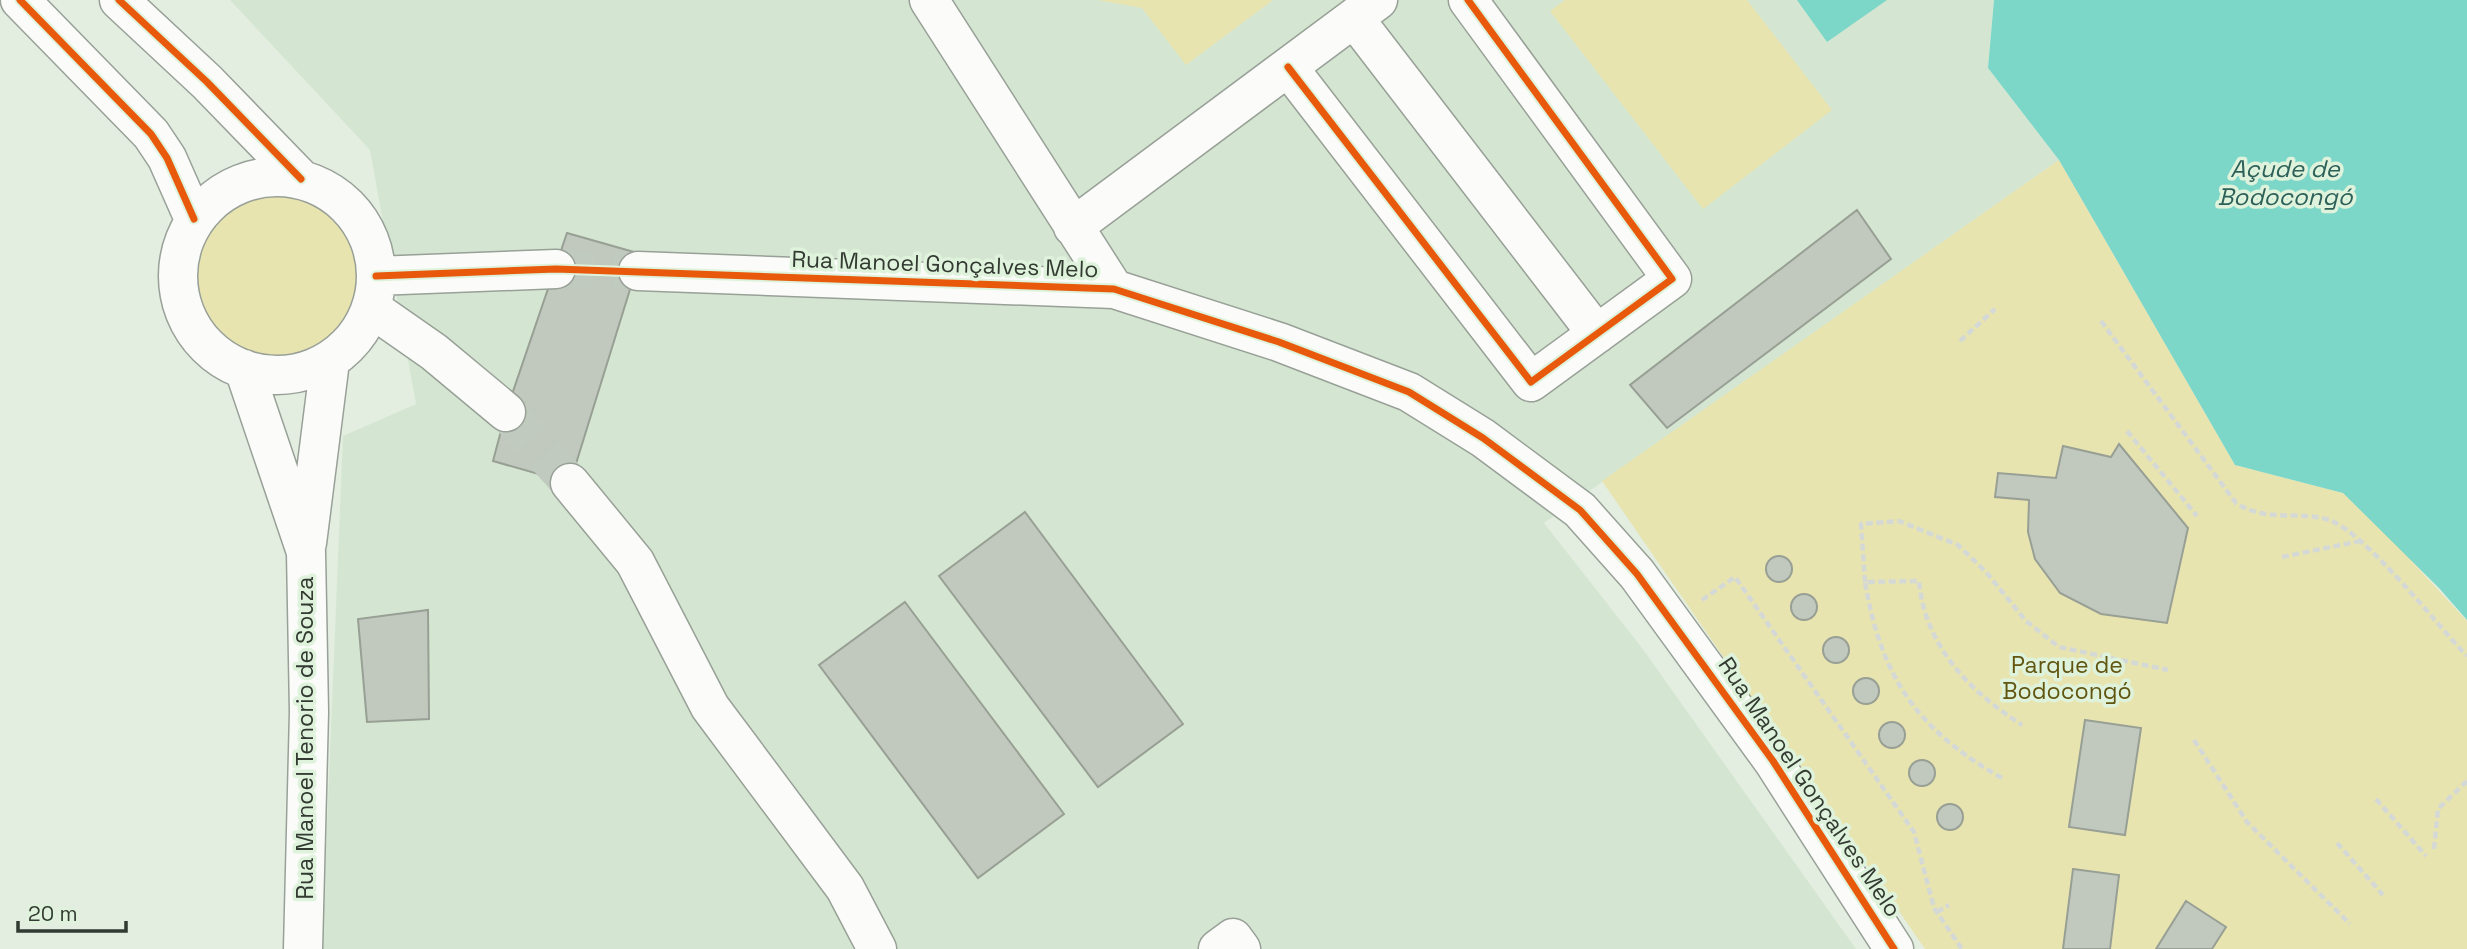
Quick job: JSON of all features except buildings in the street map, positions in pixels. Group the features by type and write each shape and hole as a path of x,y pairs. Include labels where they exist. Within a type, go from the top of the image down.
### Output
{"street":[{"path":"20,0 150,134 167,158 194,219"},
{"path":"119,0 207,82 301,179"},
{"path":"929,0 1114,289"},
{"path":"1288,67 1531,382 1672,279 1468,0"},
{"path":"1073,227 1366,9 1597,334"},
{"path":"271,176 301,179 331,193 355,215 371,243 374,292 352,341 330,361 303,372 274,375 244,369 217,355 196,333 182,306 177,276 180,256 194,219 215,197 241,182 271,176"},
{"path":"374,292 556,268"},
{"name":"Rua Manoel Gonçalves Melo","path":"638,271 830,280 1064,285 1114,289 1279,342 1409,392 1483,438 1580,510 1637,574 1773,761 1894,949"},
{"path":"374,292 434,352 506,412"},
{"path":"306,552 330,361"},
{"name":"Rua Manoel Tenorio de Souza","path":"244,369 306,552 310,712 303,949"},
{"path":"570,483 635,562 709,707 845,888 877,949"},
{"path":"1218,949 1233,938 1241,949"}],"path":[{"path":"1961,341 1995,309"},
{"path":"2101,321 2236,503 2252,513 2330,520 2361,541 2467,656"},
{"path":"2127,431 2197,516"},
{"path":"2002,778 1942,736 1908,701 1873,629 1865,582 1861,524 1899,521 1958,545 1986,572 2026,621 2059,647 2168,670"},
{"path":"2282,557 2361,541"},
{"path":"1673,621 1735,577 1914,832 1937,912 1962,949"},
{"path":"1865,582 1919,580 1921,605 1931,635 1952,664 1992,706 2022,725"},
{"path":"2194,740 2247,822 2350,924"},
{"path":"2434,849 2438,809 2467,781"},
{"path":"2376,799 2426,856"},
{"path":"2337,843 2383,895"},
{"path":"1937,912 1949,905"}],"shaded area":[{"path":"230,0 1994,0 1988,68 2059,160 1544,523 1642,648 1856,949 322,949 343,436 416,404 370,150"}],"green space":[{"path":"1098,0 1273,0 1186,65 1142,8"},
{"path":"1565,0 1747,0 1832,110 1703,209 1550,11"},
{"name":"Parque de Bodocongó","path":"2059,160 2235,465 2343,493 2394,542 2467,621 2467,949 1925,949 1602,481"},
{"path":"279,189 311,196 326,203 338,214 349,226 356,241 363,273 356,305 349,320 338,332 326,343 311,350 279,357 247,350 232,343 220,332 209,320 202,305 195,273 202,241 209,226 220,214 232,203 247,196"}],"water":[{"path":"1797,0 1887,0 1827,42"},
{"name":"Açude de Bodocongó","path":"1994,0 2467,0 2467,620 2439,588 2343,493 2235,465 2059,160 1988,68"}],"tunnel":[{"path":"556,269 638,271"},
{"path":"506,412 570,483"}],"cycle path":[{"path":"20,0 151,134 167,158 194,219"},
{"path":"119,0 207,82 301,179"},
{"path":"1288,67 1531,382 1672,279 1468,0"},
{"path":"376,276 556,269 1114,289 1279,342 1409,392 1483,438 1580,510 1637,574 1773,761 1894,949"}]}
